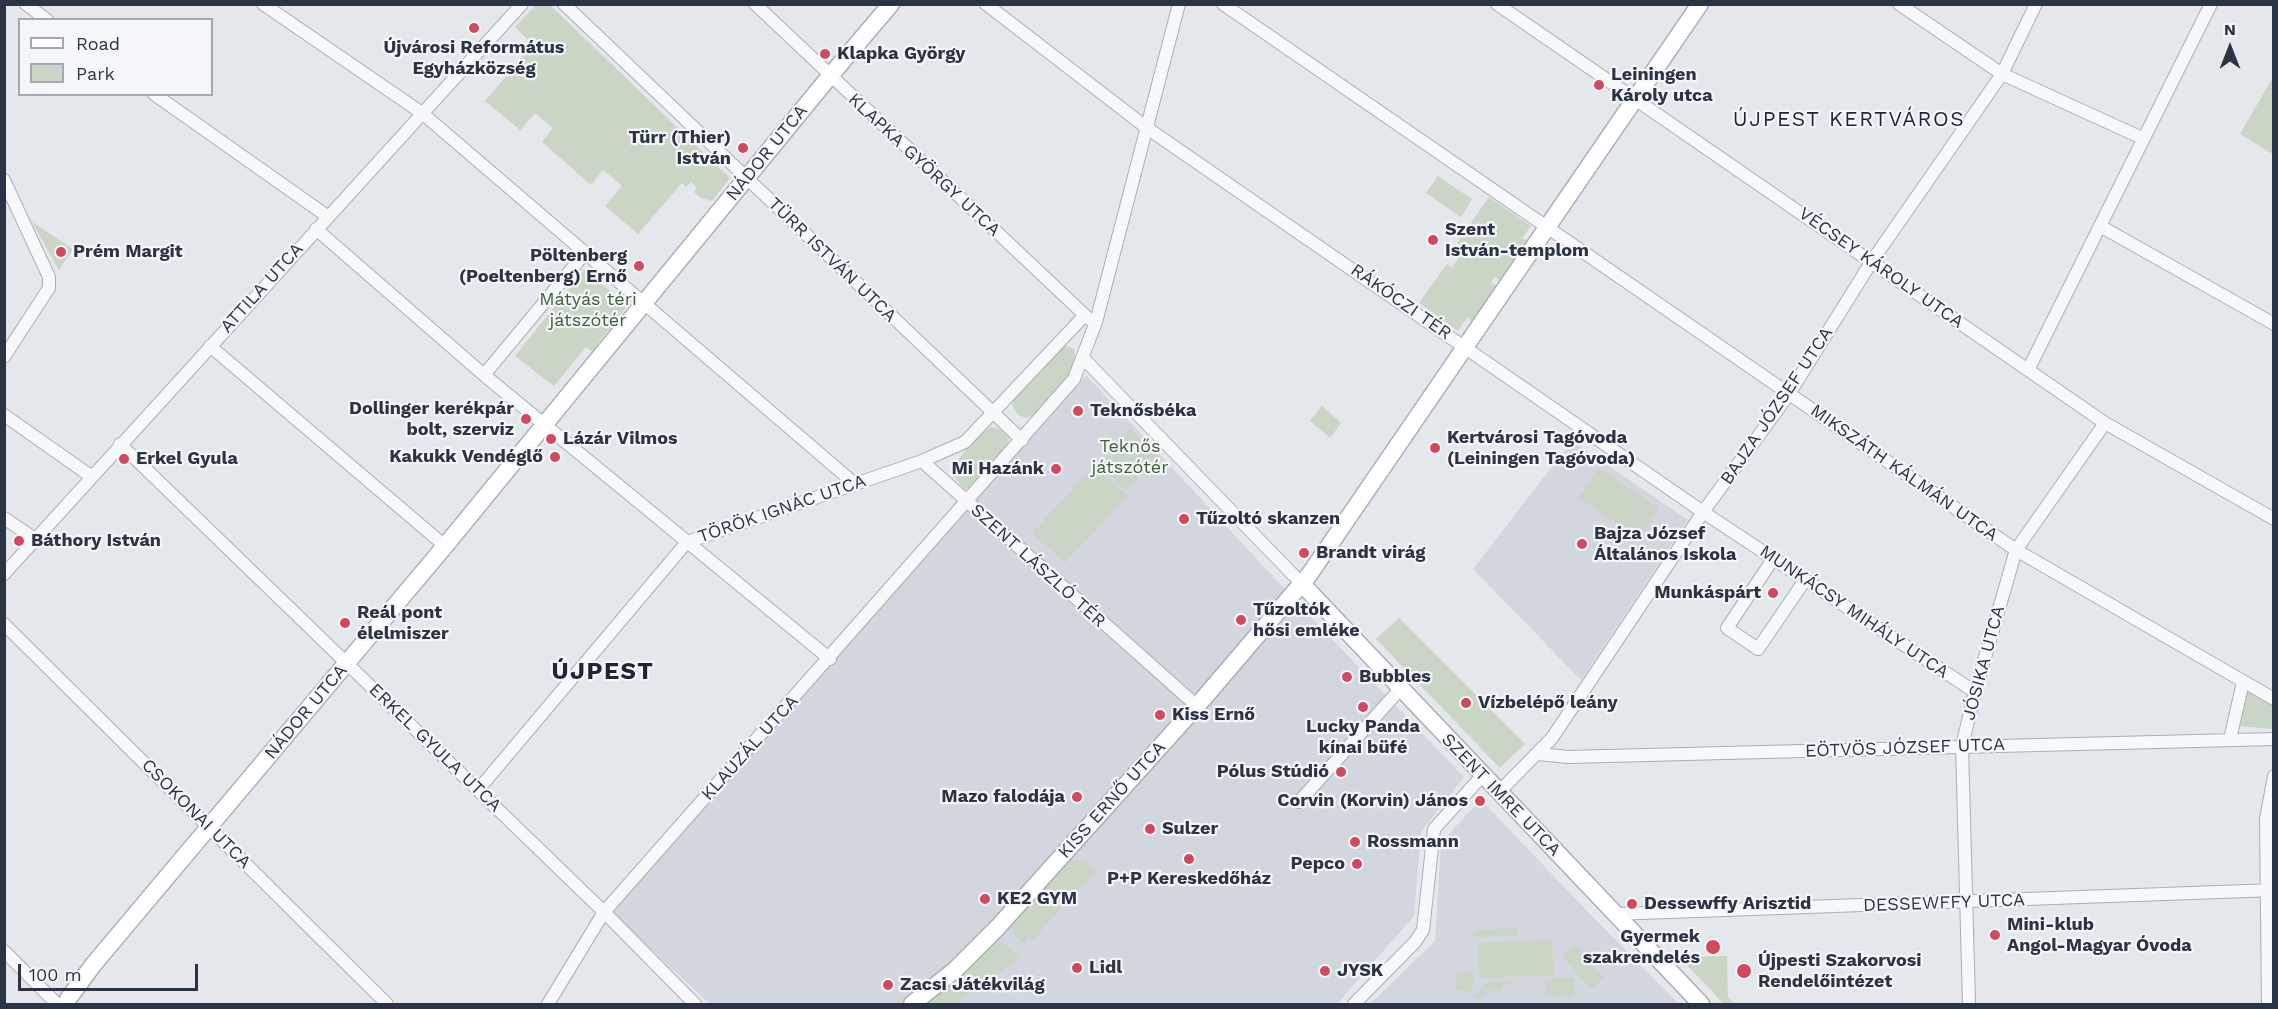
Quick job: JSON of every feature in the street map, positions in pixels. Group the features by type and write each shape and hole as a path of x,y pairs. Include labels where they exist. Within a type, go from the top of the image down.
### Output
{"street":[{"path":"26,4 44,18"},
{"path":"263,4 422,113 855,484"},
{"name":"ATTILA UTCA","path":"4,574 522,4"},
{"name":"TÜRR ISTVÁN UTCA","path":"564,4 1022,440"},
{"name":"KLAPKA GYÖRGY UTCA","path":"755,4 1090,319"},
{"name":"NÁDOR UTCA","path":"64,1003 93,965 445,546 891,4"},
{"path":"986,4 1148,128"},
{"name":"SZENT LÁSZLÓ TÉR","path":"1179,4 1120,228 1090,319 1083,358 1074,379 966,502 1197,706"},
{"path":"1223,4 1548,227 1700,4"},
{"name":"VÉCSEY KÁROLY UTCA","path":"1497,4 2105,423 2274,519"},
{"path":"1899,4 2002,74 2142,138"},
{"name":"BAJZA JÓZSEF UTCA","path":"1498,793 1538,754 1560,727 1703,512 1789,393 1872,261 2002,74 2036,4"},
{"path":"2028,370 2211,4"},
{"path":"157,96 327,216"},
{"name":"RÁKÓCZI TÉR","path":"1148,128 1323,247 1467,349 1548,227"},
{"path":"4,180 49,277 49,288 4,357"},
{"path":"2100,226 2274,324"},
{"name":"MIKSZÁTH KÁLMÁN UTCA","path":"1548,227 2016,550 2274,699"},
{"path":"316,229 484,375 830,659"},
{"path":"484,375 585,253"},
{"name":"SZENT LÁSZLÓ TÉR","path":"922,461 965,442 1090,319"},
{"path":"210,346 445,546"},
{"path":"1083,358 1302,584 1467,349"},
{"name":"MUNKÁCSY MIHÁLY UTCA","path":"1467,349 1703,512 1975,692"},
{"path":"4,415 92,477"},
{"name":"JÓSIKA UTCA","path":"1969,1005 1962,746 1975,692 2016,550 2105,423"},
{"name":"ERKEL GYULA UTCA","path":"120,444 604,912 695,1005"},
{"path":"922,461 966,502"},
{"name":"TÖRÖK IGNÁC UTCA","path":"478,790 687,542 922,461"},
{"name":"KLAUZÁL UTCA","path":"548,1005 604,912 830,659 966,502"},
{"path":"4,518 35,539"},
{"path":"1773,559 1727,628 1750,644 1758,649 1805,580"},
{"name":"SZENT IMRE UTCA","path":"1302,584 1701,1005"},
{"name":"KISS ERNŐ UTCA","path":"912,1005 955,970 998,927 1197,706 1302,584"},
{"name":"CSOKONAI UTCA","path":"4,624 387,1005"},
{"path":"2230,739 2243,682"},
{"path":"1299,802 1401,688"},
{"name":"EÖTVÖS JÓZSEF UTCA","path":"1538,754 1568,757 2274,739"},
{"path":"1354,1005 1415,942 1423,930 1434,829 1482,776"},
{"path":"2268,1005 2269,890 2266,819 2274,776"},
{"name":"DESSEWFFY UTCA","path":"1614,914 1966,903 2269,890"},
{"path":"4,951 64,1003"}],"shaded area":[{"path":"1086,375 1307,613 1464,777 1421,832 1414,916 1337,1004 710,1004 611,912"},
{"name":"Bajza József Általános Iskola","path":"1572,441 1688,520 1581,680 1473,569"},
{"path":"1481,800 1679,1004 1370,1004 1435,941 1441,842"}],"green space":[{"path":"536,5 550,5 730,178 712,201 701,198 694,192 697,188 691,182 686,187 682,183 638,234 605,206 622,186 603,170 591,185 542,142 553,128 535,113 520,130 485,101 530,48 527,45 529,41 515,27"},
{"path":"2273,77 2274,154 2240,134"},
{"path":"1438,176 1472,199 1461,217 1426,193"},
{"path":"1489,197 1531,226 1522,238 1531,242 1503,284 1495,276 1491,282 1500,288 1478,321 1471,322 1468,316 1458,331 1419,303 1447,264 1452,268 1465,248 1457,243"},
{"path":"32,222 73,249 59,270"},
{"name":"Mátyás téri játszótér","path":"584,270 628,305 592,351 586,347 554,386 515,356"},
{"path":"1065,345 1074,349 1075,358 1067,379 1052,399 1034,414 1026,418 1018,415 1012,405 1015,397"},
{"path":"1322,406 1341,423 1330,438 1310,421"},
{"path":"991,427 1000,429 1009,438 1008,446 972,488 964,489 952,474 958,460 979,436"},
{"name":"Teknős játszótér","path":"1130,429 1159,457 1126,490 1098,464"},
{"path":"1094,466 1127,496 1065,563 1032,533"},
{"path":"1598,468 1659,508 1639,537 1578,498"},
{"path":"1399,618 1525,744 1500,768 1376,639"},
{"path":"2247,689 2273,704 2273,729 2240,726"},
{"path":"1069,859 1085,861 1096,870 1033,940 1029,936 1023,943 1014,934 1013,920"},
{"path":"1517,928 1517,936 1476,937 1476,930"},
{"path":"1552,940 1553,975 1479,978 1478,943"},
{"path":"994,943 1004,943 1020,957 955,1004 922,1004"},
{"path":"1575,944 1604,978 1591,989 1562,956"},
{"path":"1727,956 1728,997 1734,1004 1724,1004 1685,963 1692,957"},
{"path":"1457,971 1474,972 1472,992 1455,990"},
{"path":"1574,978 1574,995 1545,996 1545,979"},
{"path":"1515,981 1515,983 1503,985 1503,991 1485,991 1482,998 1473,999 1486,983"}],"place":[{"name":"Újvárosi Református Egyházközség","path":"474,28"},
{"name":"Klapka György","path":"825,54"},
{"name":"Leiningen Károly utca","path":"1599,85"},
{"name":"Türr (Thier) István","path":"743,148"},
{"name":"Szent István-templom","path":"1433,240"},
{"name":"Prém Margit","path":"61,252"},
{"name":"Pöltenberg (Poeltenberg) Ernő","path":"639,266"},
{"name":"Teknősbéka","path":"1078,411"},
{"name":"Dollinger kerékpár bolt, szerviz","path":"526,419"},
{"name":"Lázár Vilmos","path":"551,439"},
{"name":"Kertvárosi Tagóvoda (Leiningen Tagóvoda)","path":"1435,448"},
{"name":"Kakukk Vendéglő","path":"555,457"},
{"name":"Erkel Gyula","path":"124,459"},
{"name":"Mi Hazánk","path":"1056,469"},
{"name":"Tűzoltó skanzen","path":"1184,519"},
{"name":"Báthory István","path":"19,541"},
{"name":"Bajza József Általános Iskola","path":"1582,544"},
{"name":"Brandt virág","path":"1304,553"},
{"name":"Munkáspárt","path":"1773,593"},
{"name":"Tűzoltók hősi emléke","path":"1241,620"},
{"name":"Reál pont élelmiszer","path":"345,623"},
{"name":"Bubbles","path":"1347,677"},
{"name":"Vízbelépő leány","path":"1466,703"},
{"name":"Lucky Panda kínai büfé","path":"1363,707"},
{"name":"Kiss Ernő","path":"1160,715"},
{"name":"Pólus Stúdió","path":"1341,772"},
{"name":"Mazo falodája","path":"1077,797"},
{"name":"Corvin (Korvin) János","path":"1480,801"},
{"name":"Sulzer","path":"1150,829"},
{"name":"Rossmann","path":"1355,842"},
{"name":"P+P Kereskedőház","path":"1189,859"},
{"name":"Pepco","path":"1357,864"},
{"name":"KE2 GYM","path":"985,899"},
{"name":"Dessewffy Arisztid","path":"1632,904"},
{"name":"Mini-klub Angol-Magyar Óvoda","path":"1995,935"},
{"name":"Gyermek szakrendelés","path":"1713,947"},
{"name":"Lidl","path":"1077,968"},
{"name":"JYSK","path":"1325,971"},
{"name":"Újpesti Szakorvosi Rendelőintézet","path":"1744,971"},
{"name":"Zacsi Játékvilág","path":"888,985"}],"district":[{"name":"ÚJPEST KERTVÁROS","path":"1849,120"},
{"name":"ÚJPEST","path":"603,672"}]}
